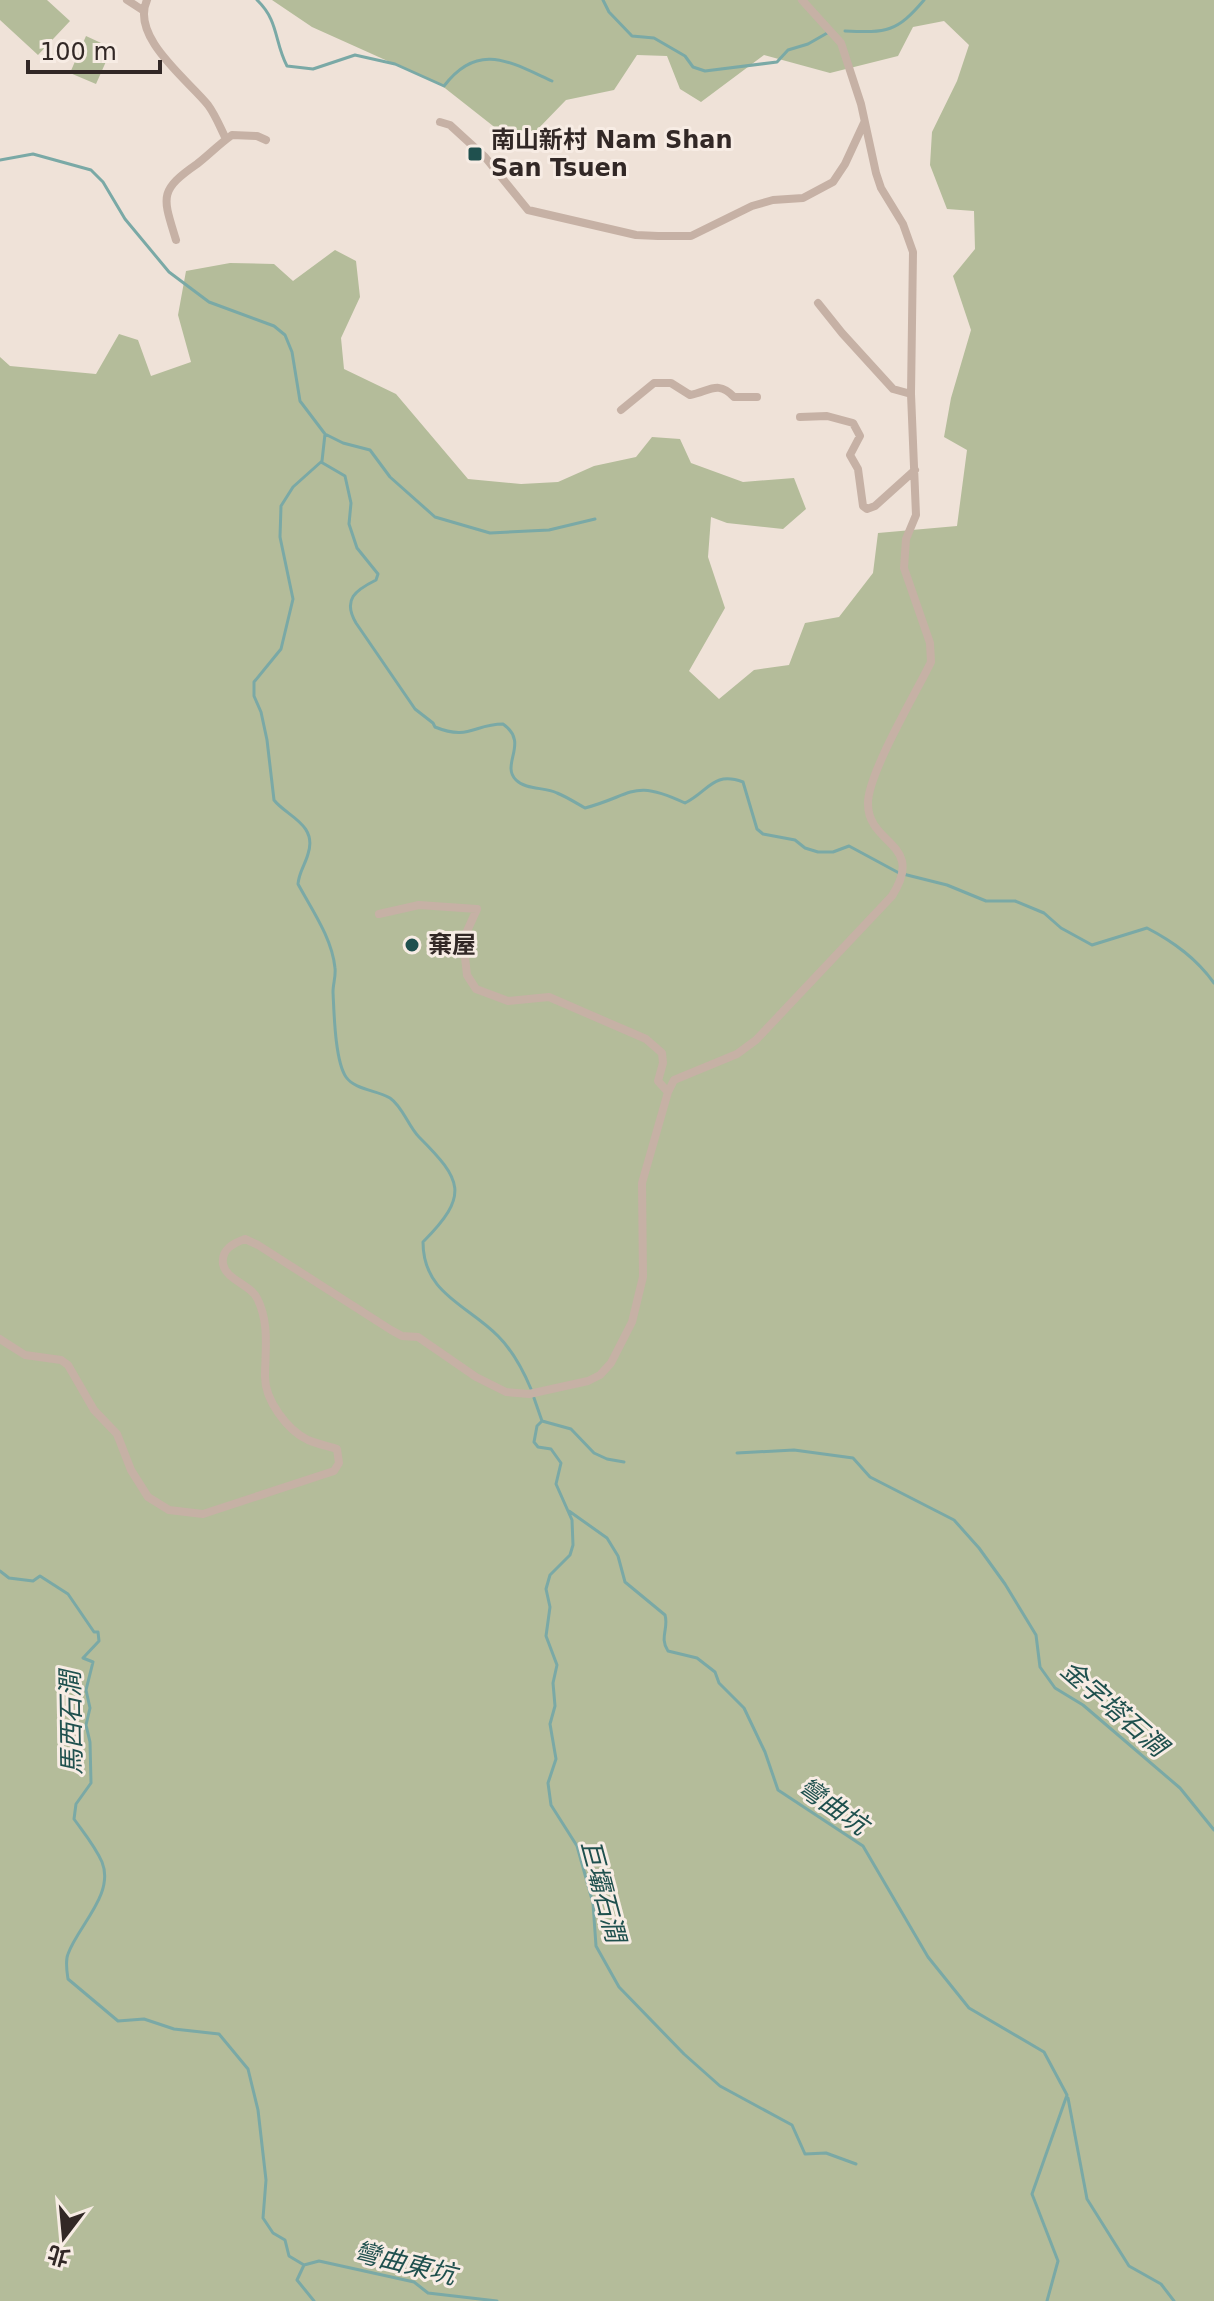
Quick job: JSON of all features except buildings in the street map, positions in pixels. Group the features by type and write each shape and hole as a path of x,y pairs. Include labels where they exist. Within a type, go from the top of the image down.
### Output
{"street":[{"path":"127,0 144,11"},
{"path":"147,0 145,24 154,43 206,103 226,139"},
{"path":"0,1339 25,1355 61,1360 68,1365 94,1410 117,1434 131,1470 148,1497 169,1510 190,1515 203,1514 334,1471 339,1463 337,1449 307,1440 293,1431 266,1391 267,1349 261,1309 256,1295 228,1272 223,1263 225,1252 233,1243 245,1239 258,1245 391,1330 402,1336 418,1337 476,1377 506,1392 529,1394 588,1381 600,1375 611,1363 632,1322 643,1277 642,1183 674,1080 737,1054 756,1040 900,884 904,866 901,853 874,824 867,806 876,771 931,662 930,643 904,573 906,539 916,515 911,394 913,252 903,224 881,188 841,43 802,0"},
{"path":"440,122 450,125 485,157 528,210 636,235 691,236 752,206 773,200 803,198 833,182 864,122"},
{"path":"176,240 167,209 167,191 182,173 232,135 257,136 266,140"},
{"path":"818,303 893,389 911,394"},
{"path":"621,410 654,383 663,381 690,395 718,387 727,389 734,397 757,397"},
{"path":"800,417 827,416 853,423 860,436 850,455 858,469 863,506 867,509 875,506 915,470"},
{"path":"379,914 419,905 477,909 463,940 467,975 476,989 508,1001 549,997 646,1039 662,1053 663,1063 658,1081 668,1092"}],"green space":[{"path":"0,0 47,0 70,21 38,55 0,20"},
{"path":"272,0 1214,0 1214,2301 0,2301 0,357 10,366 96,374 119,334 138,340 151,376 191,362 178,315 186,271 230,263 274,264 293,281 335,250 356,261 360,297 341,338 344,369 396,394 468,479 521,484 558,482 594,466 636,457 652,437 680,439 691,463 743,482 794,478 806,509 783,529 727,523 711,517 708,557 725,608 689,671 719,699 754,670 789,665 805,623 839,617 873,573 878,533 957,526 967,450 944,437 951,398 971,330 953,276 975,249 974,211 947,209 930,165 932,132 957,81 969,45 944,21 913,27 898,56 830,73 764,55 701,102 680,89 667,56 637,55 614,90 566,100 534,133 502,133 441,85 312,27"},
{"path":"86,36 112,48 96,84 70,73"}],"waterway":[{"path":"257,0 273,24 287,66 313,69 355,55 395,64 444,86 469,64 495,60 522,67 552,81"},
{"path":"603,0 609,12 632,36 654,38 685,56 693,67 705,71 777,62 788,50 808,44 829,32"},
{"path":"845,31 871,32 890,28 906,19 924,0"},
{"path":"0,160 33,154 91,170 103,182 125,219 169,272 209,302 274,326 285,335 292,352 300,401 325,434 343,443 370,450 390,477 435,517 490,533 549,530 595,519"},
{"path":"325,434 322,461 293,487 281,506 280,537 293,599 281,649 254,682 254,696 267,740 274,800 309,835 308,854 298,884 321,924 333,957 335,1023 342,1070 355,1085 385,1095 395,1102 415,1133 452,1177 454,1199 438,1226 423,1242 430,1274 449,1297 503,1342 531,1389"},
{"path":"321,462 345,476 351,503 349,524 357,548 378,574 376,580 353,596 350,608 356,623 415,709 435,727 464,732 503,724 511,731 515,746 512,774 520,783 552,791 585,808 643,790 685,803 712,784 733,779 743,782 757,829 763,834 795,840 805,848 818,852 833,852 849,846 899,873 947,885 986,901 1015,901 1044,913 1061,928 1092,945 1147,928 1184,951 1214,983"},
{"path":"534,1398 542,1421"},
{"name":"巨壩石澗","path":"542,1421 537,1426 534,1442 538,1447 551,1449 561,1463 556,1484 572,1520 573,1545 570,1555 550,1575 546,1589 550,1607 546,1636 557,1665 553,1683 555,1706 550,1724 556,1759 548,1783 551,1805 577,1846 593,1903 596,1946 619,1987 720,2086 792,2125 805,2154 826,2153 856,2164"},
{"path":"542,1421 571,1429 594,1453 624,1462"},
{"name":"金字塔石澗","path":"737,1453 794,1450 853,1458 870,1477 954,1520 1005,1584 1036,1635 1040,1667 1055,1688 1083,1705 1180,1788 1214,1830"},
{"name":"彎曲坑","path":"569,1511 607,1538 618,1556 625,1582 665,1615 664,1642 668,1651 697,1658 715,1672 719,1683 744,1708 765,1752 778,1790 863,1846 928,1957 969,2008 1044,2052 1067,2095 1032,2194 1058,2261 1047,2301"},
{"name":"馬西石澗","path":"0,1571 9,1578 33,1581 40,1576 68,1594 94,1632 98,1632 99,1641 83,1658 93,1662 86,1690 90,1708 86,1725 90,1742 91,1783 76,1804 74,1819 102,1862 104,1886 68,1954 68,1979 118,2021 144,2019 174,2029 219,2034 248,2069 258,2110 266,2180 263,2218 273,2233 285,2240 289,2256 304,2265 297,2280 314,2301"},
{"name":"彎曲坑","path":"1068,2098 1087,2199 1129,2266 1161,2284 1174,2301"},
{"name":"彎曲東坑","path":"304,2265 319,2261 414,2282 428,2293 497,2301"}],"place":[{"name":"南山新村 Nam Shan San Tsuen","path":"475,154"},
{"name":"棄屋","path":"412,945"}]}
